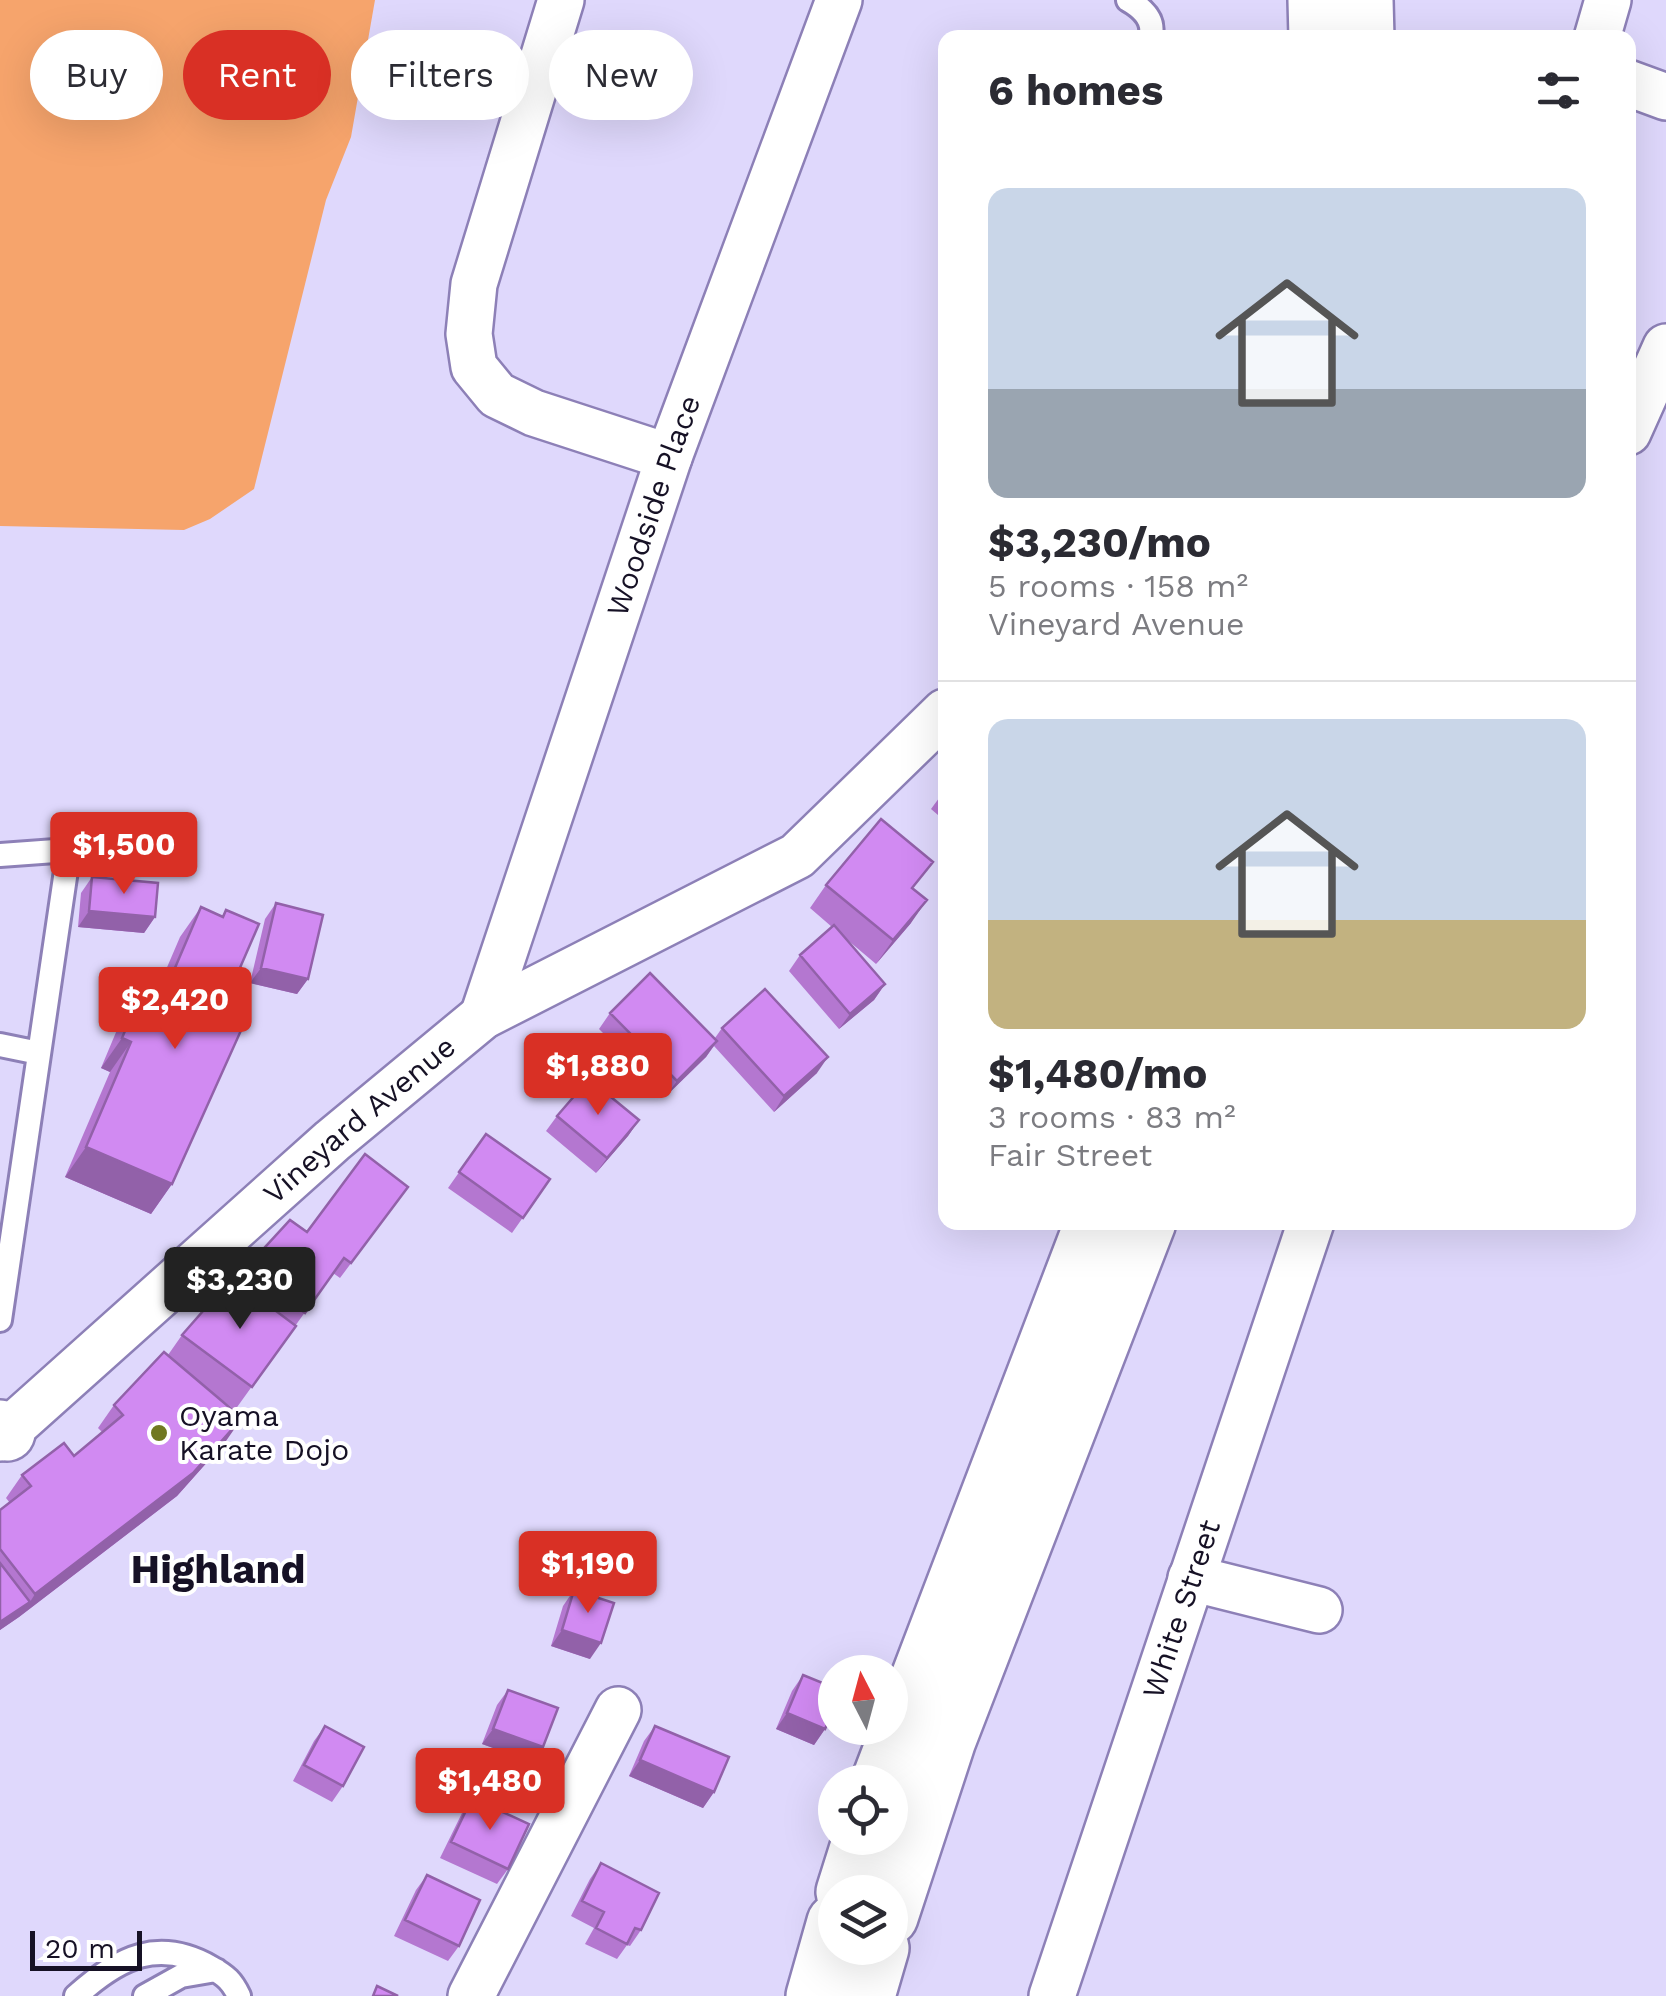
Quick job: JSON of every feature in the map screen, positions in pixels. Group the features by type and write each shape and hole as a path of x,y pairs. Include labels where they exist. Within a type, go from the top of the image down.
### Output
{"highway":[{"path":"1316,0 1317,30"},
{"path":"1365,0 1366,30"},
{"path":"885,1765 1090,1230"},
{"path":"904,1875 948,1740 1145,1230"},
{"path":"814,1996 823,1965"},
{"path":"868,1996 876,1965"}],"street":[{"path":"561,0 474,284 469,334 474,367 496,395 534,414 669,458"},
{"name":"Woodside Place","path":"483,1016 669,458 838,0"},
{"path":"1599,30 1608,0"},
{"path":"1636,86 1666,96"},
{"path":"1636,414 1666,347"},
{"name":"Vineyard Avenue","path":"2,1433 332,1141 483,1016 797,856 938,719"},
{"name":"White Street","path":"1052,1996 1308,1230"},
{"path":"1191,1578 1319,1610"},
{"path":"470,1996 618,1710"}],"lane":[{"path":"1128,0 1147,14 1152,30"},
{"path":"0,855 69,850 0,1320"},
{"path":"0,1045 40,1053"},
{"path":"76,1996 118,1966 163,1949 230,1978 239,1996"},
{"path":"145,1996 182,1976 216,1970"}],"shaded area":[{"path":"0,0 375,0 370,30 351,30 351,137 326,200 254,489 210,519 184,530 0,526"}],"building":[{"path":"881,819 933,862 912,888 927,900 893,940 826,885"},
{"path":"92,877 158,883 155,917 89,911"},
{"path":"276,903 323,915 308,979 261,968"},
{"path":"201,907 223,917 226,910 259,924 219,1016 243,1026 172,1184 86,1147 131,1042 122,1038 143,988 163,996"},
{"path":"834,925 885,984 850,1014 800,955"},
{"path":"650,973 717,1041 677,1081 610,1013"},
{"path":"765,989 828,1057 784,1096 722,1028"},
{"path":"589,1079 639,1120 607,1158 557,1116"},
{"path":"486,1134 550,1179 523,1218 459,1172"},
{"path":"365,1154 408,1187 351,1263 344,1258 305,1313 244,1270 290,1220 307,1232"},
{"path":"232,1278 296,1326 252,1387 182,1335"},
{"path":"164,1352 242,1418 193,1473 35,1594 0,1549 0,1510 31,1486 22,1475 64,1443 74,1456 123,1415 114,1405"},
{"path":"0,1563 30,1602 0,1622"},
{"path":"574,1590 614,1603 601,1643 562,1630"},
{"path":"803,1675 818,1681 818,1726 787,1713"},
{"path":"508,1690 558,1708 543,1747 493,1729"},
{"path":"325,1726 364,1747 343,1786 304,1765"},
{"path":"655,1726 729,1757 714,1792 640,1760"},
{"path":"472,1798 529,1824 508,1869 451,1842"},
{"path":"601,1863 659,1893 641,1930 635,1928 627,1944 596,1928 604,1912 582,1901"},
{"path":"427,1875 480,1900 459,1946 405,1920"},
{"path":"377,1986 398,1996 373,1996"}],"place":[{"name":"Oyama Karate Dojo","path":"159,1433"}],"district":[{"name":"Highland","path":"218,1569"}]}
